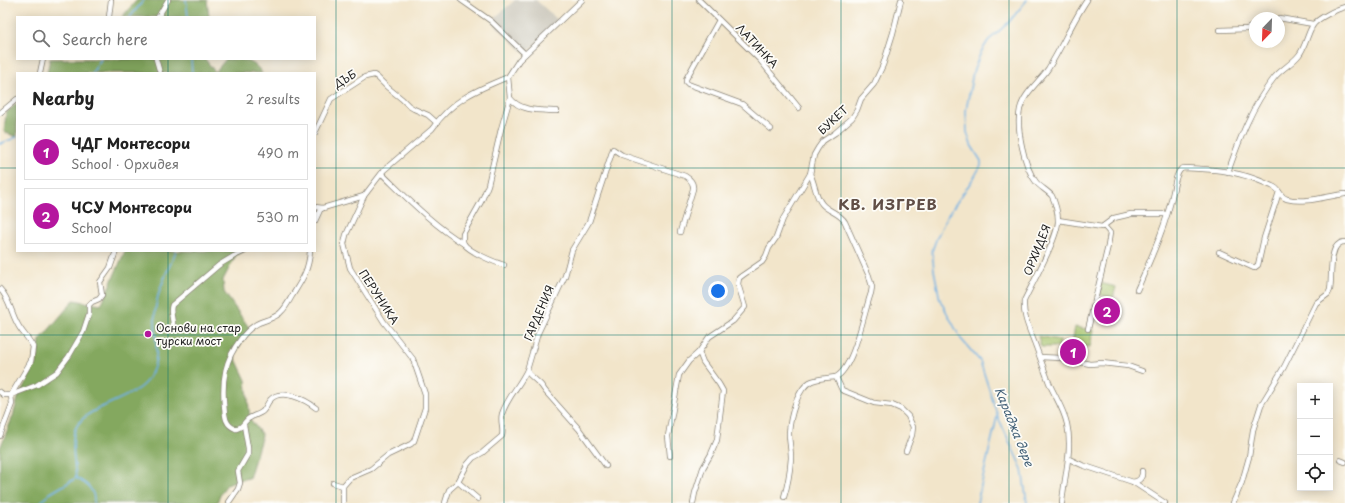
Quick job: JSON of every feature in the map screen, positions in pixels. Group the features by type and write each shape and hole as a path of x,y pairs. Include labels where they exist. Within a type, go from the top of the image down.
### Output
{"street":[{"path":"109,16 111,0"},
{"path":"159,16 168,0"},
{"path":"461,0 491,21 525,54"},
{"path":"464,244 462,239 463,234 488,186 500,129 510,98 508,77 519,60 582,0"},
{"name":"ЛАТИНКА","path":"699,0 760,60 799,108"},
{"name":"БУКЕТ","path":"699,352 709,337 733,321 746,307 738,284 739,278 762,262 776,238 783,219 810,174 814,155 818,148 823,141 852,118 861,99 874,84 880,72 893,33 901,0"},
{"name":"ОРХИДЕЯ","path":"1062,503 1069,459 1069,431 1067,422 1050,385 1023,309 1024,301 1056,231 1058,220 1051,196 1036,182 1028,170 1024,156 1020,126 1020,110 1029,92 1048,68 1087,0"},
{"path":"1228,172 1245,126 1257,104 1276,76 1298,56 1305,47 1314,24 1331,12 1345,7"},
{"path":"1285,19 1314,24"},
{"path":"719,20 686,79 686,82 742,104 770,129"},
{"path":"1220,30 1249,28"},
{"path":"40,72 43,60"},
{"path":"156,60 160,72"},
{"name":"ДЪБ","path":"316,131 331,99 365,77 374,75 409,106 428,115 437,123"},
{"name":"ПЕРУНИКА","path":"343,486 350,478 371,469 388,455 411,444 416,437 425,408 426,394 413,359 384,322 350,268 344,244 346,235 364,196 382,174 432,129 450,108 464,97 508,77"},
{"path":"510,98 519,106 529,109 557,111"},
{"path":"0,113 16,100"},
{"name":"ГАРДЕНИЯ","path":"458,482 473,458 482,453 502,436 502,414 527,370 538,333 565,276 572,250 589,222 613,150 622,155 685,176 692,181 694,185 680,232"},
{"path":"1137,290 1161,234 1176,176 1181,169 1228,172 1247,176 1276,188 1284,198 1299,200 1326,198 1334,195 1345,194"},
{"path":"382,174 421,210 456,239 485,258 504,265"},
{"path":"784,497 789,478 791,456 789,434 790,423 798,396 804,387 811,381 841,375 847,365 857,340 872,287 869,276 843,218 827,210 822,204 810,174"},
{"path":"1219,252 1254,268 1257,267 1264,238 1280,192"},
{"path":"316,208 323,208 364,196"},
{"path":"316,218 318,213 323,208"},
{"path":"1058,220 1104,226 1114,218 1132,214 1167,214"},
{"path":"1088,329 1108,246 1110,232 1104,226"},
{"path":"1233,503 1242,482 1249,457 1253,430 1261,405 1284,367 1316,303 1328,294 1330,290 1332,256 1336,246 1339,243 1345,242"},
{"path":"0,392 4,395 11,395 37,385 57,372 69,356 83,332 89,314 89,305 99,299 102,295 100,282 110,268 116,252"},
{"path":"173,328 174,323 170,310 172,305 219,265 243,252"},
{"path":"310,252 305,276 281,313 254,326 245,334 232,351 227,361 223,397 225,418 231,428 236,430 241,428 248,418 254,417 264,410 274,396 285,395 298,398 308,401 316,408"},
{"path":"0,289 8,301 16,323 29,338 33,347 31,361 11,395 12,404 0,436"},
{"path":"670,456 668,436 679,375 688,361 699,352 703,362 723,391 717,440 703,468 693,503"},
{"path":"1040,357 1061,358 1090,364 1102,363 1128,366 1142,371"},
{"path":"527,370 575,424 606,466"},
{"path":"836,377 842,390 874,403 892,405 901,409 908,416 913,427 912,436 906,451"},
{"path":"229,502 238,489 240,483 238,471 248,454 244,424"},
{"path":"1069,459 1082,465 1133,482 1166,503"},
{"path":"1133,482 1141,479 1143,475 1142,471"},
{"path":"445,503 449,490 458,482 478,499"},
{"path":"333,483 343,486 343,503"}],"shaded area":[{"path":"515,0 536,0 560,22 525,54 491,21"},
{"path":"1094,301 1123,308 1121,320 1092,314"},
{"path":"1062,342 1069,343 1069,345 1087,348 1085,357 1076,355 1076,358 1060,355"}],"green space":[{"path":"137,0 207,0 209,16 123,16"},
{"path":"50,60 206,60 215,72 47,72"},
{"path":"225,60 242,60 251,62 261,72 215,72"},
{"path":"16,104 16,137 4,132 6,113"},
{"path":"125,252 242,252 236,255 223,280 224,292 250,329 234,355 246,380 250,419 262,435 249,478 228,484 222,491 217,503 0,503 0,448 13,416 19,395 37,362 40,340 74,300 101,305"},
{"path":"1100,283 1116,287 1113,298 1097,294"},
{"path":"1075,327 1093,330 1090,347 1072,344"},
{"path":"1038,336 1060,340 1059,347 1041,347"}],"waterway":[{"path":"131,16 144,0"},
{"path":"186,0 188,16"},
{"name":"Караджа дере","path":"1027,0 1009,22 988,41 981,52 973,72 966,111 967,132 971,145 981,161 981,165 948,215 932,251 940,300 961,339 980,361 998,417 1022,469 1027,503"},
{"path":"93,72 100,60"},
{"path":"191,60 192,72"},
{"path":"0,144 16,137"},
{"path":"40,503 49,494 76,478 73,444 74,433 79,423 87,415 97,409 134,392 144,384 151,374 156,359 156,306 163,282 176,252"},
{"path":"977,503 997,417"},
{"path":"76,478 84,482 90,488 93,494 94,503"}],"place":[{"name":"ЧСУ Монтесори","path":"1107,311"},
{"name":"Основи на стар турски мост","path":"148,334"},
{"name":"ЧДГ Монтесори","path":"1073,352"}],"district":[{"name":"КВ. ИЗГРЕВ","path":"888,205"}]}
